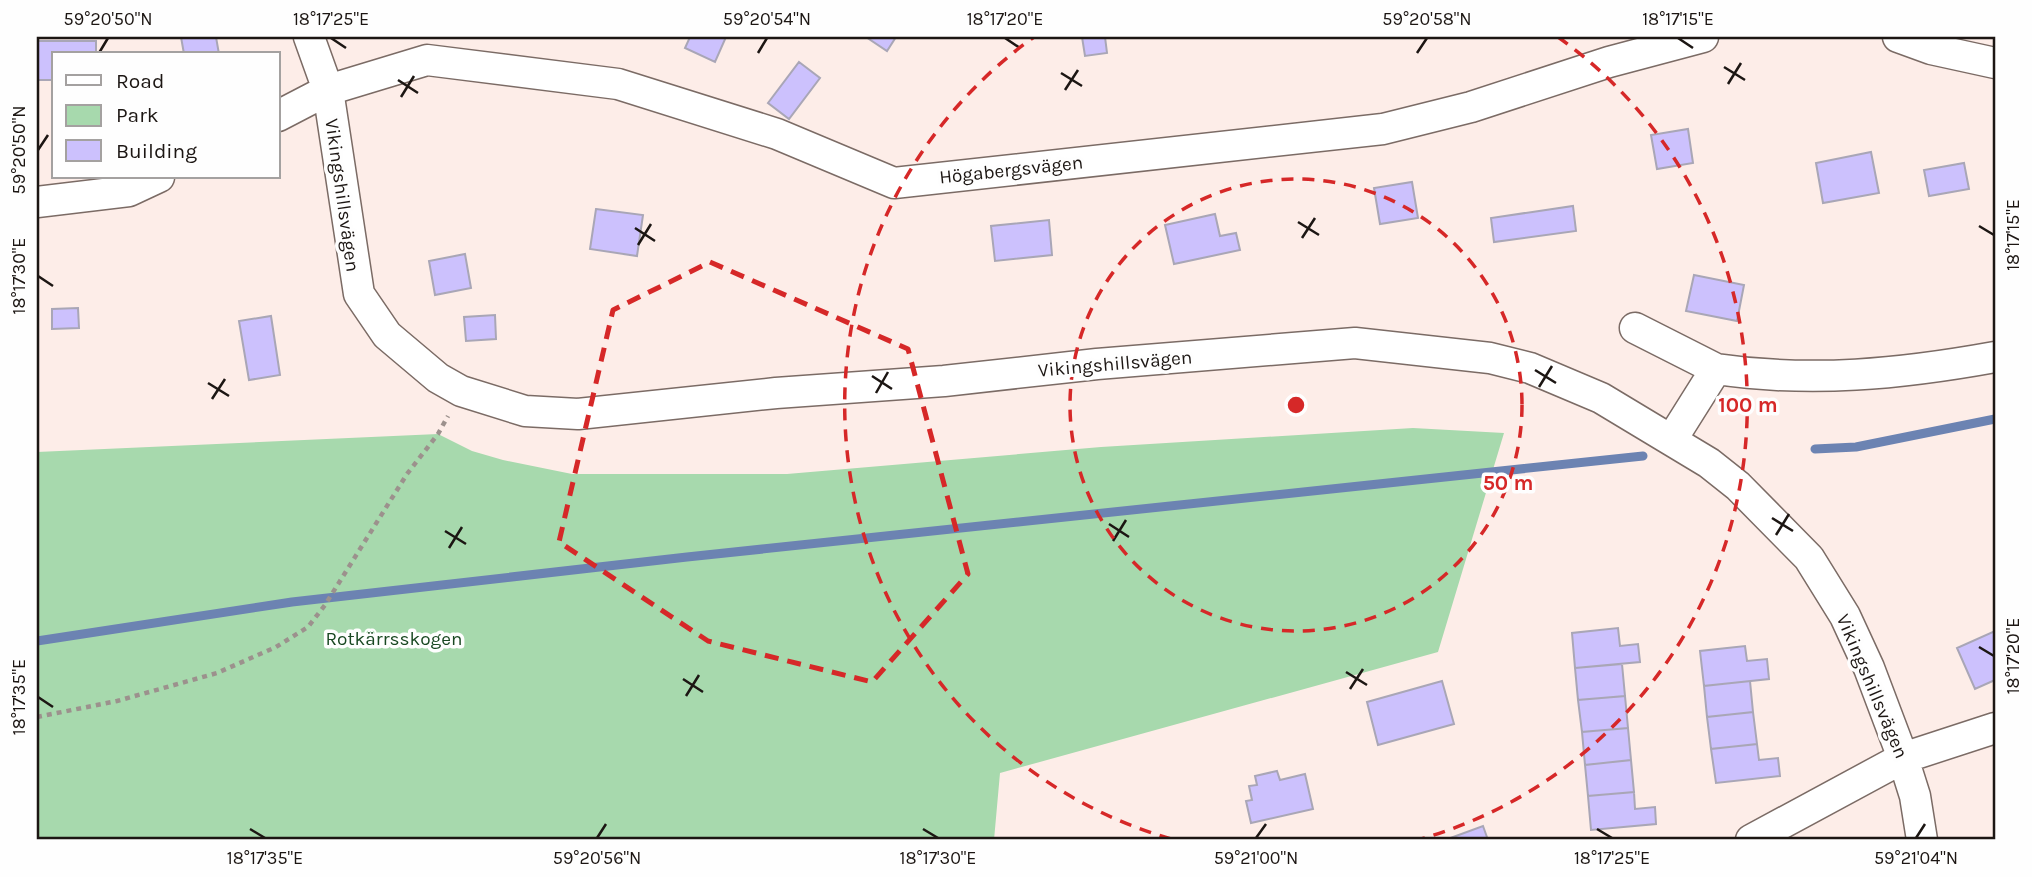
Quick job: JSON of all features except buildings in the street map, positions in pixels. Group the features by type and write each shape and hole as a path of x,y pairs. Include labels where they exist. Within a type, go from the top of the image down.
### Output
{"street":[{"name":"Vikingshillsvägen","path":"309,37 328,90 359,294 387,335 418,363 461,391 526,411 578,414 776,393 944,381 1097,364 1355,343 1490,358 1530,368 1601,398 1709,463 1738,486 1809,558 1845,616 1870,668 1915,796 1922,840"},
{"name":"Högabergsvägen","path":"280,115 328,90 436,48 618,84 777,134 894,183 1383,129 1471,107 1609,62 1703,37"},
{"path":"1898,37 1931,49 1995,62"},
{"path":"37,202 130,191 157,178"},
{"path":"1635,328 1716,369 1763,376 1797,377 1926,369 1995,357"},
{"path":"1672,439 1716,369"},
{"path":"1751,840 1903,758 1995,728"}],"path":[{"path":"37,716 117,701 216,673 276,648 307,627 325,605 407,474 438,434 461,391"}],"highlighted area":[{"path":"710,262 908,349 968,574 872,682 708,641 559,542 613,310"}],"green space":[{"name":"Rotkärrsskogen","path":"1413,428 1504,433 1438,652 1000,773 994,840 37,840 37,452 438,434 472,451 572,474 787,474 1101,447"}],"waterway":[{"path":"1815,449 1856,447 1995,419"},
{"path":"37,641 292,602 687,557 1643,456"}]}
